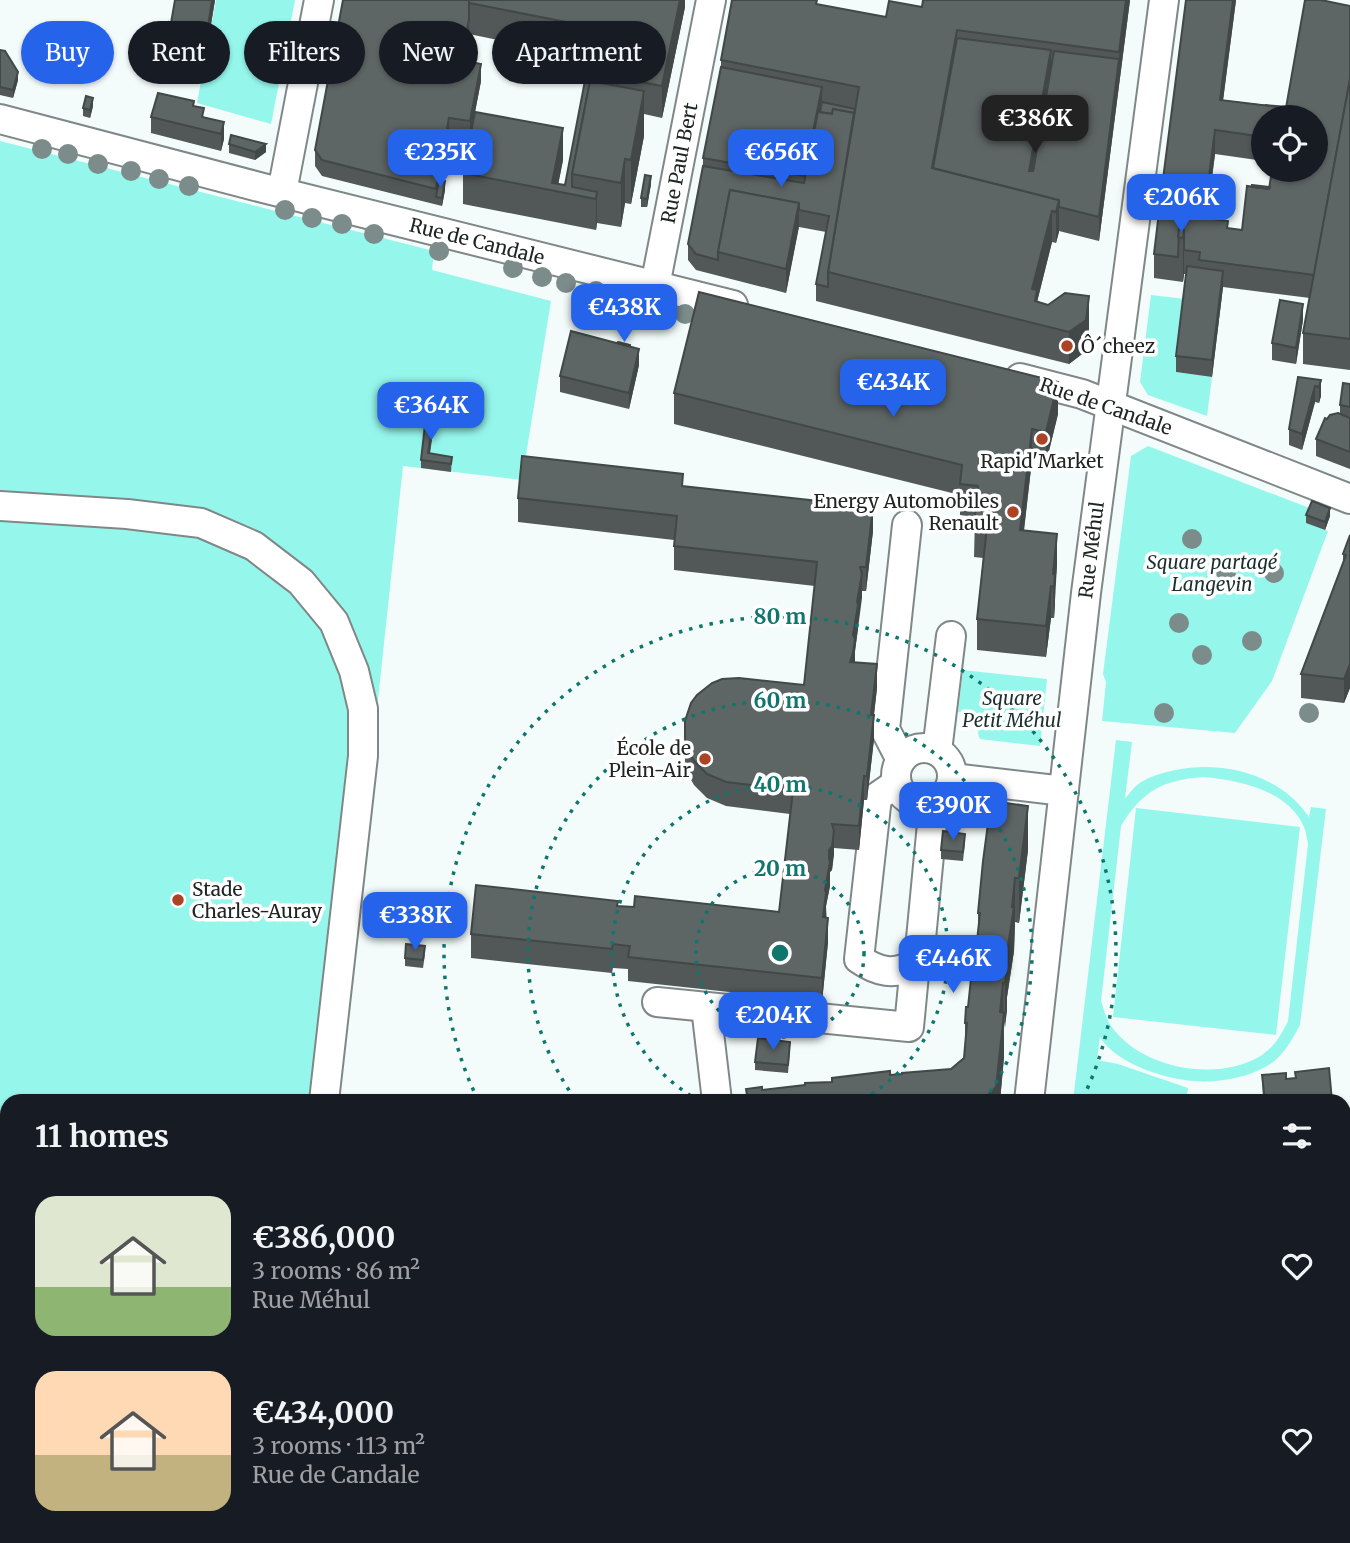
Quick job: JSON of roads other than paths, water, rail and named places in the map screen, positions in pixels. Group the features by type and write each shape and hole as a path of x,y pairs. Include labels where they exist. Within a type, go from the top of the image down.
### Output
{"street":[{"path":"282,192 319,0"},
{"name":"Rue Paul Bert","path":"655,286 711,0"},
{"name":"Rue Méhul","path":"1030,1094 1086,593 1164,0"},
{"name":"Rue de Candale","path":"0,118 761,312"},
{"name":"Rue de Candale","path":"997,372 1082,394 1350,499"},
{"path":"0,506 127,514 201,523 254,546 301,582 334,622 354,671 363,709 363,756 325,1094"},
{"path":"907,525 885,729 899,772 905,797 911,802 934,803 948,791 952,779 947,760 937,751 922,748 906,754 899,772 877,797 859,959 882,971 906,969 915,964"},
{"path":"937,751 951,636"},
{"path":"952,779 1064,791"},
{"path":"657,1002 909,1027 915,964 920,950 934,803"},
{"path":"706,1007 716,1094"}],"place":[{"name":"Ô´cheez","path":"1067,346"},
{"name":"Rapid'Market","path":"1042,439"},
{"name":"Energy Automobiles Renault","path":"1013,512"},
{"name":"École de Plein-Air","path":"705,759"},
{"name":"Stade Charles-Auray","path":"178,900"}],"park label":[{"name":"Square partagé Langevin","path":"1212,573"},
{"name":"Square Petit Méhul","path":"1012,709"}]}
